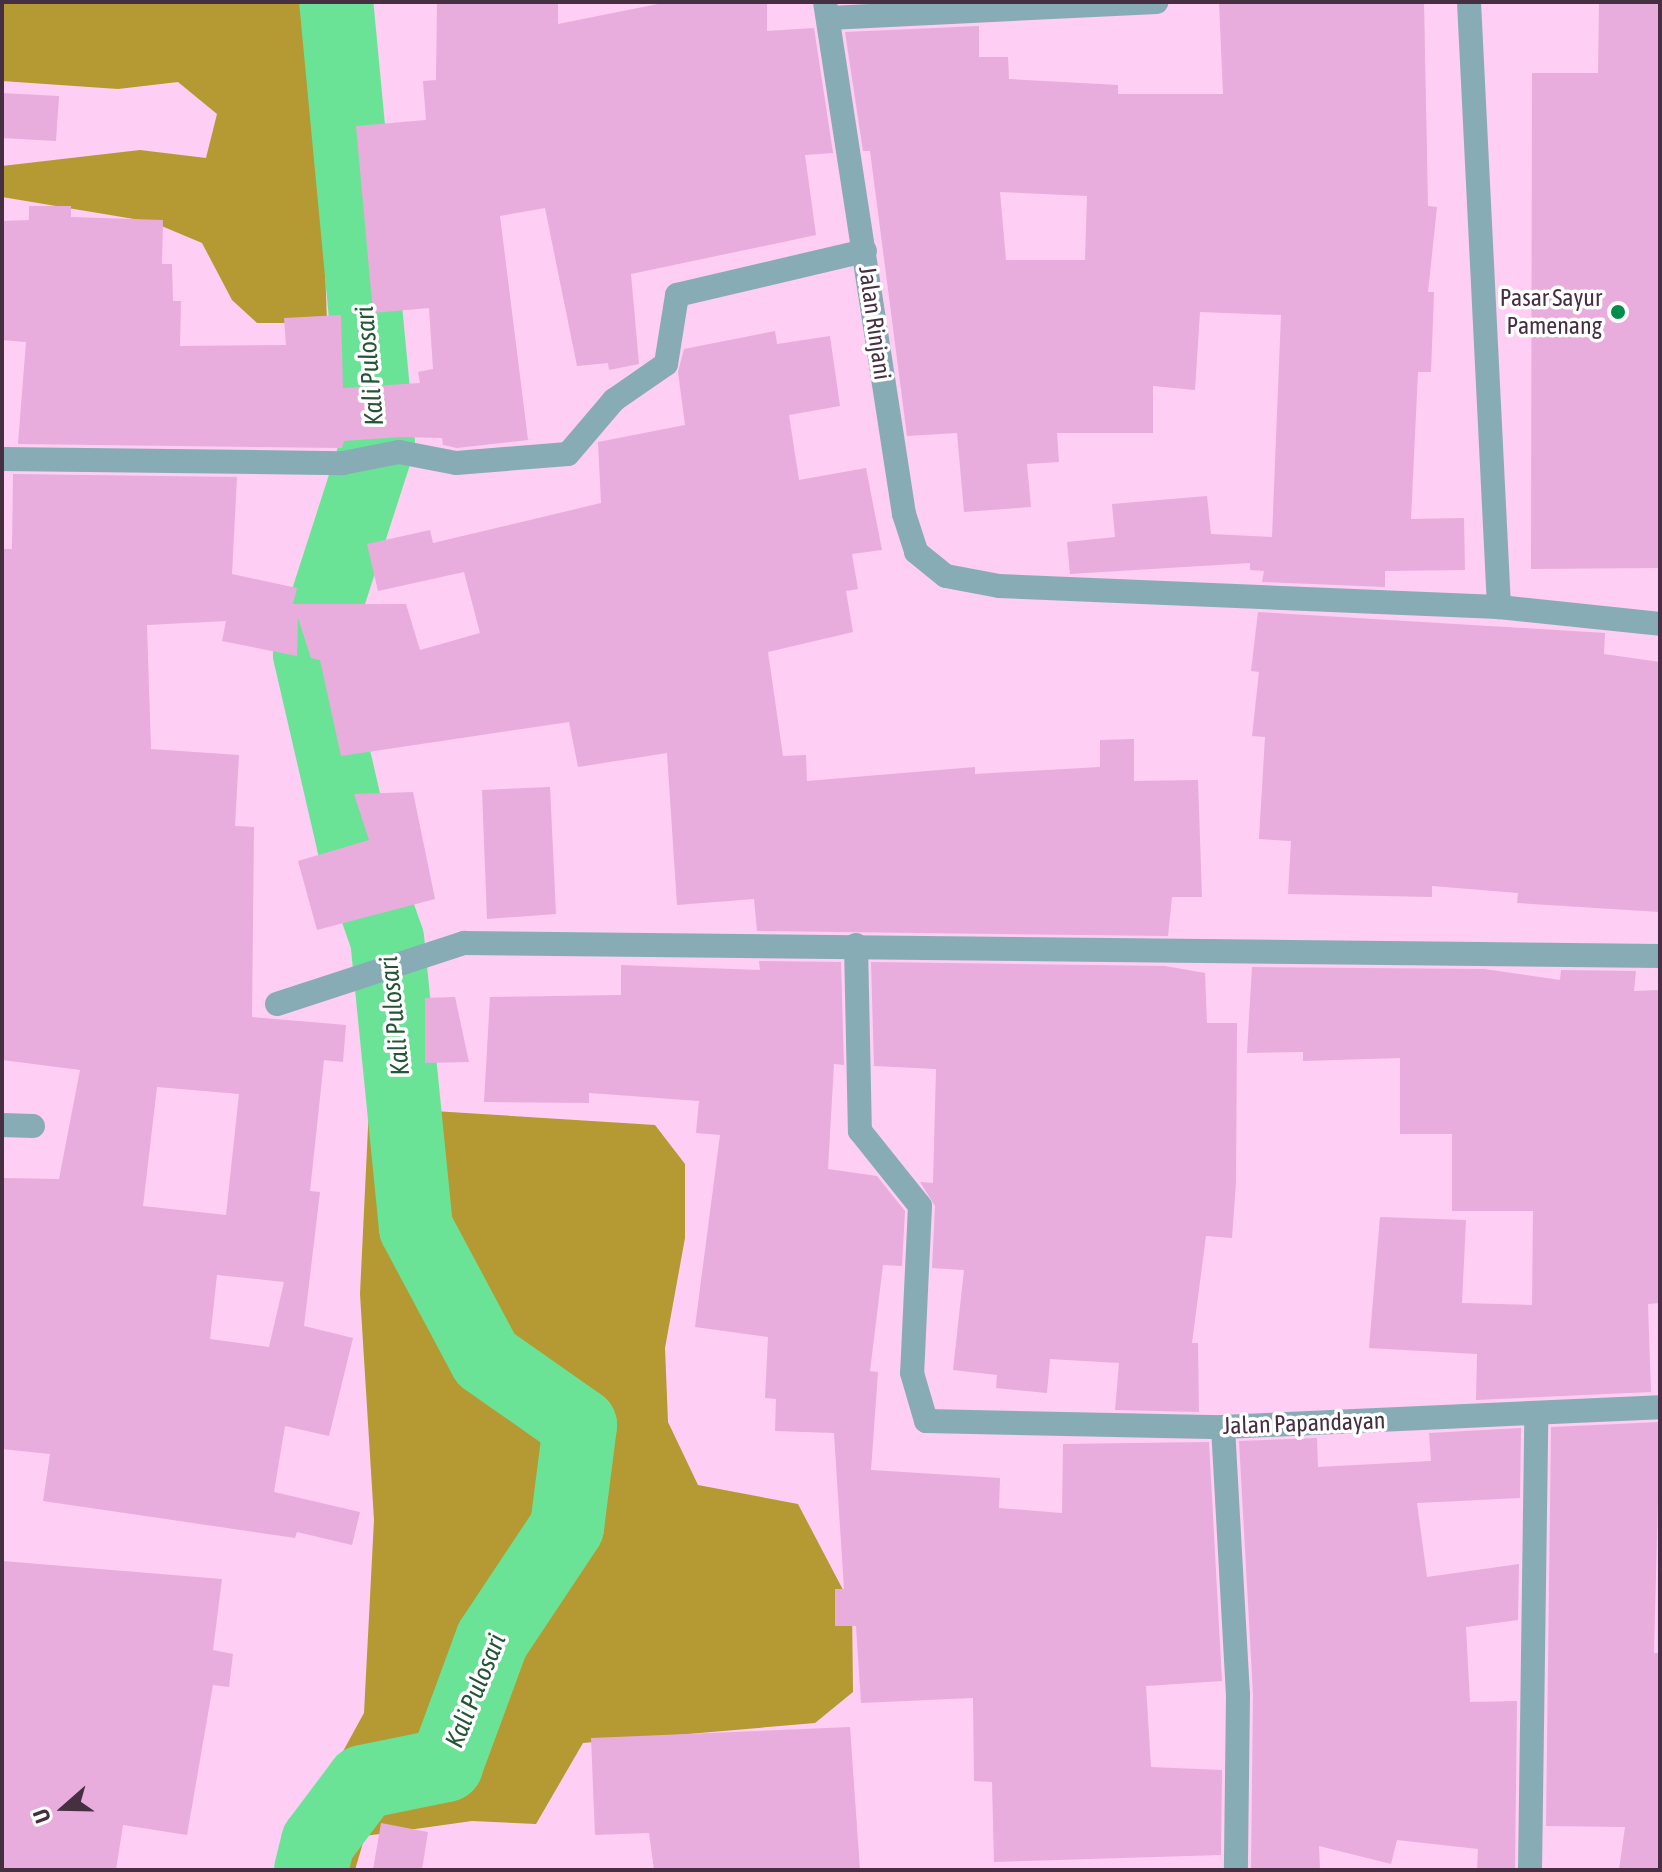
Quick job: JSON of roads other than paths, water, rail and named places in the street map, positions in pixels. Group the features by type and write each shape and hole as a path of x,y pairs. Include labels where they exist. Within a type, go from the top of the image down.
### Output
{"street":[{"path":"827,10 1157,2"},
{"path":"1469,2 1499,607"},
{"name":"Jalan Rinjani","path":"827,10 904,514 916,552 946,576 999,586 1499,607 1660,624"},
{"path":"2,459 343,463 384,452 456,463 568,454 614,400 666,364 677,295 865,251"},
{"path":"277,1004 369,980 403,966 432,948 464,943 1660,956"},
{"name":"Jalan Papandayan","path":"856,945 860,1131 920,1206 912,1373 919,1412 947,1427 1223,1427 1660,1407"},
{"path":"2,1125 33,1126"},
{"path":"1530,1870 1536,1414"},
{"path":"1223,1427 1238,1695 1236,1870"}],"waterway":[{"name":"Kali Pulosari","path":"311,1870 318,1842 363,1782 446,1765 492,1640 567,1527 580,1425 486,1359 416,1228 387,939 354,845 310,654 378,444 336,2"}],"place":[{"name":"Pasar Sayur Pamenang","path":"1618,312"}]}
